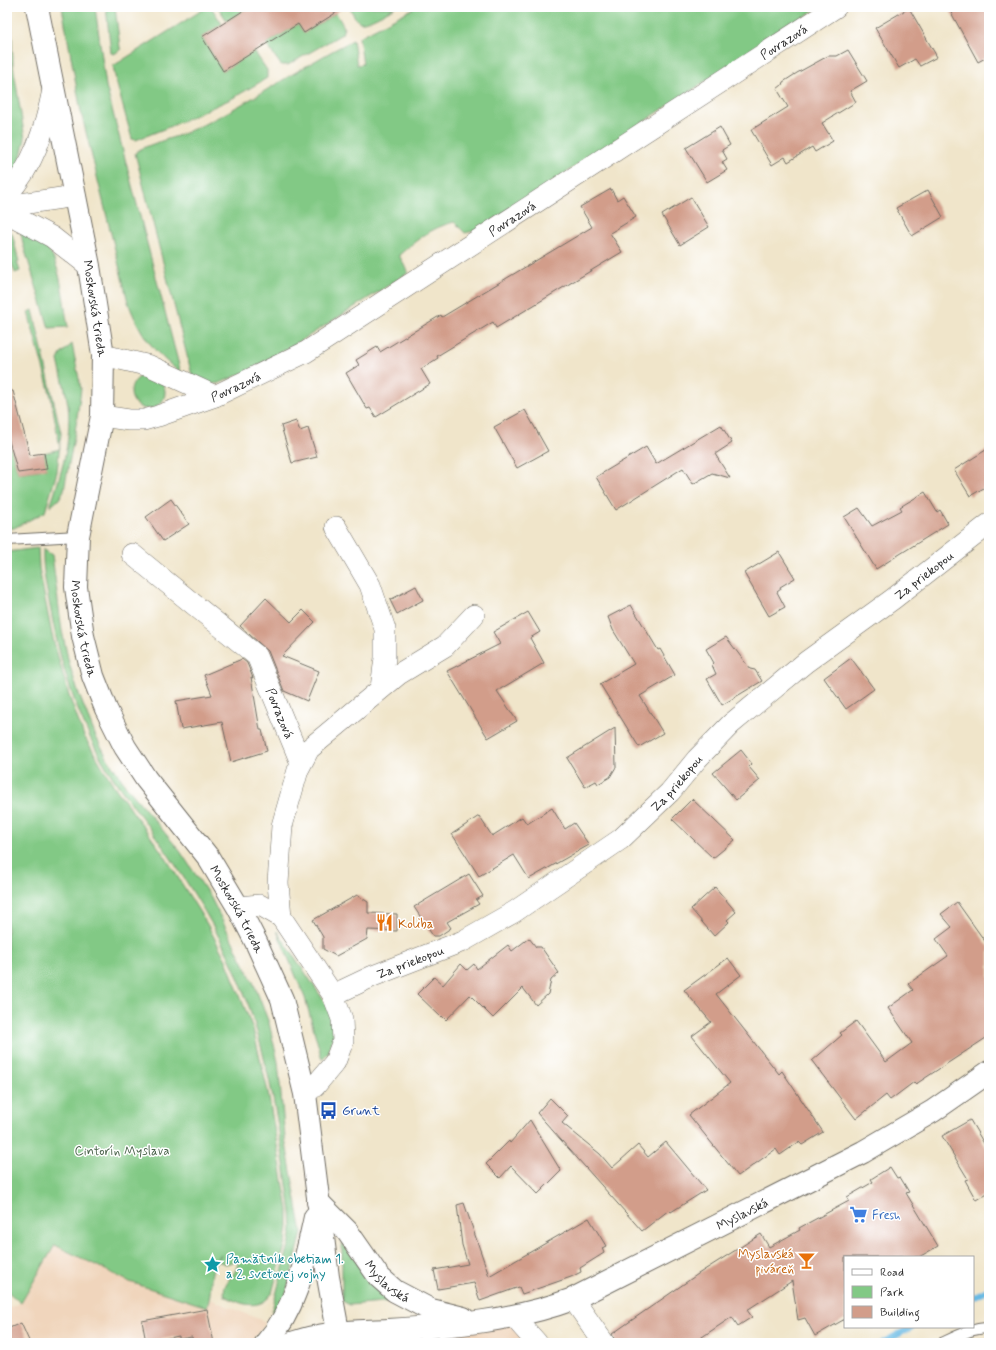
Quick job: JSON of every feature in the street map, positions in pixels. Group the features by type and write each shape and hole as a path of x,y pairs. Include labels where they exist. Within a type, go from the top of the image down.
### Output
{"street":[{"name":"Moskovská trieda","path":"37,7 75,196 103,355 102,416 78,536 76,587 83,636 93,676 106,709 125,747 146,779 208,857 238,907 282,999 305,1094 318,1202 341,1337"},
{"name":"Povrazová","path":"102,416 129,420 144,420 214,396 306,352 836,7"},
{"path":"7,195 19,180 35,152 46,121 53,90"},
{"path":"7,206 75,196"},
{"path":"7,213 52,237 88,266"},
{"path":"103,355 150,366 214,396"},
{"name":"Za priekopou","path":"333,995 373,976 463,941 514,912 615,844 670,792 697,759 731,724 806,662 893,599 989,524"},
{"path":"336,527 370,585 385,629 385,658 381,688"},
{"name":"Povrazová","path":"132,554 257,656 301,764"},
{"name":"Povrazová","path":"281,917 278,883 282,826 287,805 301,764 309,749 399,674 445,646 474,615"},
{"path":"238,907 260,905 281,917 333,995 342,1019 344,1031 340,1052 335,1062 315,1086 305,1094"},
{"name":"Myslavská","path":"292,1343 318,1335 341,1337 388,1330 481,1323 545,1310 574,1299 863,1152 933,1111 989,1072"},
{"name":"Moskovská trieda","path":"266,1343 277,1330 293,1301 304,1269 318,1202"},
{"name":"Myslavská","path":"318,1202 347,1231 379,1277 395,1291 432,1310 481,1323"},
{"path":"574,1299 604,1343"},
{"path":"514,1317 537,1343"}],"lane":[{"path":"7,540 78,536"},
{"path":"942,1343 962,1333 980,1328 989,1328"}],"shaded area":[{"path":"55,1245 130,1282 208,1306 210,1299 266,1322 250,1343 7,1343 7,1308 21,1303"},
{"path":"514,1317 537,1343 344,1343"}],"green space":[{"path":"7,7 11,7 13,65 25,139 19,165 7,179"},
{"path":"62,7 95,7 106,86 181,373 163,358 148,342 137,324 128,302 81,112"},
{"path":"106,7 115,7 120,48 122,49 114,54 111,53"},
{"path":"207,7 211,7 222,24 202,37 223,71 254,51 267,70 267,78 233,98 174,125 136,140 132,139 113,66"},
{"path":"218,7 249,7 227,21"},
{"path":"349,7 395,7 378,17 360,22"},
{"path":"416,7 819,7 478,230 465,233 454,222 424,235 399,255 408,273 299,342 252,369 220,383 212,384 193,379 135,153 149,145 180,135 203,125 353,40 357,65 363,64 359,37"},
{"path":"336,13 344,27 342,34 288,65 281,65 266,44 298,24 304,33"},
{"path":"20,226 40,239 51,253 61,284 68,327 49,328 23,244"},
{"path":"7,229 12,233 19,262 17,262 20,271 15,273 7,249"},
{"path":"33,310 61,433 60,447 51,397 28,312"},
{"path":"72,344 81,389 75,432 64,490 59,499 50,507 65,457 69,419 66,394 58,360 61,354"},
{"path":"148,375 160,380 165,392 160,404 148,409 136,404 131,392 136,380"},
{"path":"7,434 18,473 46,469 44,453 59,449 57,472 45,512 14,528 7,529"},
{"name":"Cintorín Myslava","path":"38,548 39,568 52,635 69,696 84,736 114,786 164,855 207,924 226,960 253,1029 268,1092 288,1210 286,1242 272,1293 267,1299 257,1304 244,1304 225,1296 225,1287 236,1270 238,1260 226,1264 217,1261 221,1254 213,1267 207,1307 130,1282 55,1245 21,1303 7,1291 7,552"},
{"path":"43,549 52,555 62,631 69,663 78,692 96,737 108,759 126,786 180,851 211,898 254,984 269,1023 278,1062 285,1138 302,1233 284,1301 274,1316 272,1310 292,1229 291,1213 282,1148 270,1083 253,1019 242,987 229,957 204,911 166,851 108,770 85,726 71,691 60,654 43,566"},
{"path":"277,931 331,1011 334,1036 328,1053 322,1059 305,998"},
{"path":"342,1243 393,1301 350,1305 342,1301"}],"building":[{"path":"249,7 345,7 304,33 298,24 223,71 202,37"},
{"path":"948,7 989,7 989,56 978,62"},
{"path":"909,8 937,57 920,66 915,59 899,68 875,28"},
{"path":"848,50 867,81 850,91 856,102 822,123 833,141 815,152 812,147 788,162 785,157 772,165 751,130 788,107 777,89 783,82 797,73 828,56 837,56"},
{"path":"720,127 730,145 722,150 727,159 722,162 727,170 707,182 686,148"},
{"path":"611,189 617,200 623,196 636,217 610,233 622,252 496,328 493,322 437,356 438,358 421,369 430,384 376,417 370,408 367,409 346,373 359,365 356,360 377,347 380,352 441,315 442,317 592,227 580,207"},
{"path":"928,190 943,217 912,236 896,208"},
{"path":"691,197 709,227 680,245 662,215"},
{"path":"7,391 13,391 30,455 44,453 47,469 18,473 7,434"},
{"path":"525,410 548,451 517,468 494,427"},
{"path":"296,421 300,431 308,428 317,457 292,463 281,426"},
{"path":"721,425 732,443 715,454 730,478 712,473 693,484 683,468 616,510 596,477 646,447 656,464"},
{"path":"989,448 989,485 970,496 954,470"},
{"path":"925,492 937,512 940,510 948,524 876,569 844,517 859,508 872,526 902,510 900,507"},
{"path":"171,499 189,524 163,541 146,517"},
{"path":"779,552 795,578 780,587 781,589 777,592 785,607 769,616 744,573"},
{"path":"416,586 423,600 397,614 390,600"},
{"path":"266,598 291,622 303,610 315,622 282,656 319,671 307,701 284,691 268,651 240,626"},
{"path":"631,605 675,675 640,696 663,733 639,747 600,684 634,664 613,630 608,617"},
{"path":"528,612 540,632 530,638 544,663 497,691 517,721 488,738 447,671 500,644 493,632"},
{"path":"726,637 750,669 755,670 762,681 722,705 707,679 716,674 712,665 714,663 706,649"},
{"path":"851,658 874,689 846,709 824,678"},
{"path":"242,659 247,663 253,678 251,677 260,730 262,730 267,751 231,762 222,722 181,729 176,701 212,695 204,675"},
{"path":"615,728 616,767 610,777 598,784 596,781 585,787 567,758"},
{"path":"741,750 752,764 749,767 760,780 736,800 713,773"},
{"path":"692,799 735,840 713,858 672,819"},
{"path":"552,808 565,829 574,823 589,845 529,879 514,855 479,876 452,834 479,816 492,836 522,817 527,824"},
{"path":"469,874 483,896 476,900 479,904 447,922 451,928 439,936 433,936 414,907"},
{"path":"715,887 736,912 727,920 729,922 714,936 691,909"},
{"path":"357,895 368,902 368,913 397,914 397,931 368,930 367,939 336,956 323,949 323,937 313,920"},
{"path":"957,902 989,947 989,1036 916,1084 914,1082 890,1100 886,1095 856,1119 812,1061 842,1035 840,1033 856,1021 886,1062 912,1043 888,1008 913,990 908,984 948,956 936,939 952,927 941,914"},
{"path":"529,938 536,947 541,947 559,973 551,980 548,994 536,1005 523,988 493,1018 470,995 446,1020 417,994 434,977 443,985 461,964 467,970 474,964 477,969 508,945 512,951"},
{"path":"728,958 741,975 716,994 779,1074 782,1071 823,1132 802,1145 799,1142 780,1155 776,1149 738,1176 689,1115 730,1083 692,1036 711,1022 684,990"},
{"path":"550,1098 568,1116 562,1123 600,1154 612,1168 638,1145 648,1157 666,1142 706,1190 671,1212 669,1210 642,1231 537,1113"},
{"path":"530,1120 561,1171 538,1194 511,1166 500,1178 486,1164 509,1141 510,1143"},
{"path":"970,1120 989,1152 989,1192 976,1200 965,1180 968,1179 942,1136"},
{"path":"890,1167 897,1178 900,1177 909,1192 906,1193 938,1246 921,1256 844,1256 844,1320 815,1336 805,1318 798,1320 792,1281 747,1310 752,1317 738,1326 732,1317 693,1343 616,1343 612,1334 698,1274 761,1234 769,1247 800,1230 799,1228 849,1201 847,1197 873,1182 871,1179"},
{"path":"464,1203 489,1276 589,1218 606,1246 602,1248 604,1253 580,1268 581,1272 571,1277 522,1294 519,1287 480,1301 474,1283 438,1289 434,1270 468,1264 462,1245 457,1205"},
{"path":"207,1309 214,1343 193,1343 192,1337 179,1339 179,1336 146,1342 142,1321"},
{"path":"21,1323 30,1343 7,1343 7,1329"}],"waterway":[{"path":"974,1296 989,1289"},
{"path":"882,1343 910,1328"}],"place":[{"name":"Koliba","path":"385,923"},
{"name":"Grunt","path":"329,1110"},
{"name":"Fresh","path":"859,1214"},
{"name":"Myslavská piváreň","path":"807,1260"},
{"name":"Pamätník obetiam 1. a 2. svetovej vojny","path":"213,1265"}]}
